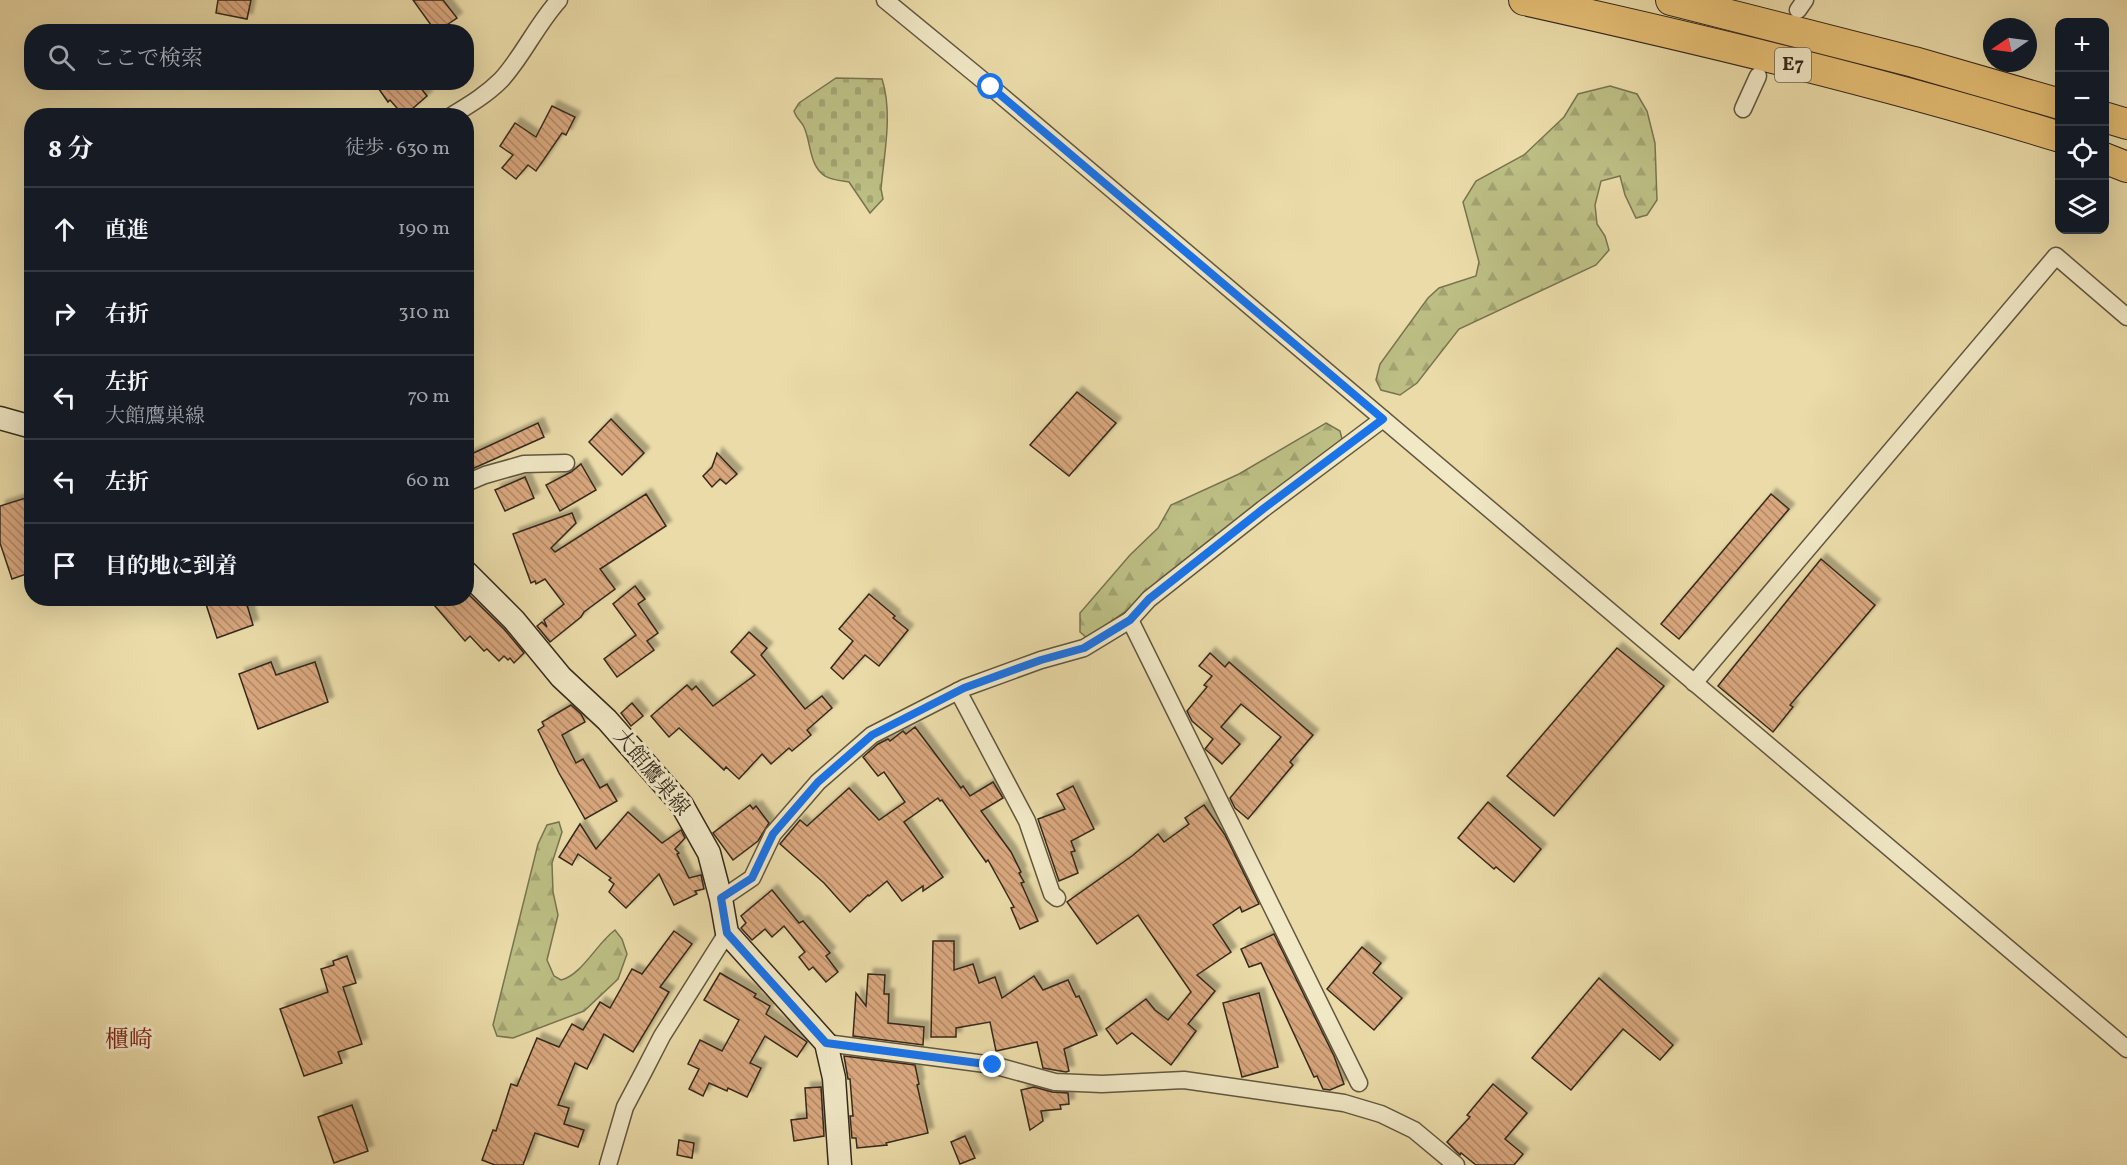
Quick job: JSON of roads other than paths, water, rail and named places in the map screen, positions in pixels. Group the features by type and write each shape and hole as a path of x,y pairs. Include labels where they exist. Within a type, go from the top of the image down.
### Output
{"highway":[{"name":"E7","path":"1524,0 1637,25 1909,94 2055,136"},
{"name":"E7","path":"1671,0 1914,62 2055,103"},
{"path":"2109,119 2127,124"},
{"path":"2109,152 2127,157"},
{"path":"2109,160 2127,167"}],"main road":[{"path":"0,418 24,425"},
{"name":"大館鷹巣線","path":"474,580 514,620 561,677 607,720 682,805 710,853 727,933"},
{"path":"727,933 826,1043 834,1078 840,1165"}],"street":[{"path":"464,108 483,96 502,78 559,0"},
{"path":"885,0 991,87 2127,1049"},
{"path":"1743,109 1758,76"},
{"path":"1694,682 2056,256 2127,317"},
{"path":"721,898 752,878 773,834 826,776 872,735 958,691 1041,660 1084,648 1130,620 1158,592 1383,419"},
{"path":"474,480 524,464 566,463"},
{"path":"1130,620 1359,1083"},
{"path":"958,691 1027,821 1052,894 1057,898"},
{"path":"608,1165 625,1107 634,1089 662,1036 727,933"},
{"path":"826,1043 993,1065 1054,1082 1102,1084 1184,1080 1344,1102 1381,1114 1414,1130 1456,1165"}],"district":[{"name":"櫃崎","path":"129,1041"}]}
